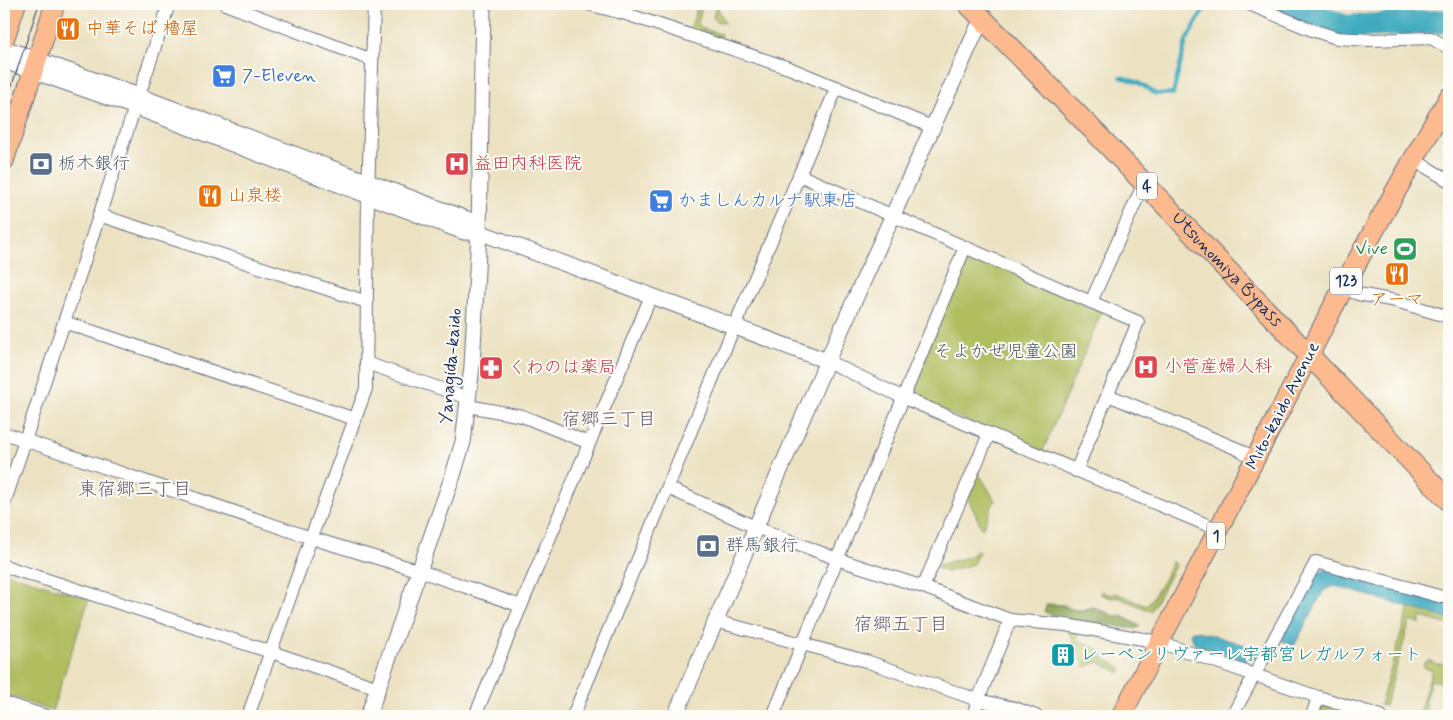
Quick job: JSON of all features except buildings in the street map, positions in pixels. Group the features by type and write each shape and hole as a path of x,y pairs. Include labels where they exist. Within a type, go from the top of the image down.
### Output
{"highway":[{"name":"4","path":"968,4 982,18"},
{"name":"Utsunomiya Bypass","path":"982,18 1144,183 1449,501"},
{"name":"Mito-kaido Avenue","path":"1309,355 1342,288 1449,98"}],"main road":[{"path":"4,40 16,4"},
{"path":"4,161 54,4"},
{"name":"Mito-kaido Avenue","path":"1121,716 1309,355"}],"street":[{"path":"4,504 169,4"},
{"path":"225,4 372,60"},
{"path":"248,716 366,389 368,189 374,4"},
{"name":"Yanagida-kaido","path":"368,716 463,442 472,366 479,232 484,4"},
{"path":"588,4 626,9 789,68 932,127"},
{"path":"1249,4 1299,25 1337,38 1370,40 1430,38 1449,48"},
{"path":"676,716 827,361 982,18"},
{"path":"4,48 35,65 137,101 368,189 464,232 479,232 827,361 904,398 1219,530"},
{"path":"4,60 35,65"},
{"path":"573,716 734,327 836,87"},
{"path":"1413,159 1449,181"},
{"path":"799,176 1138,322 1076,471"},
{"path":"1091,302 1144,183"},
{"path":"99,215 367,302"},
{"path":"773,716 966,247"},
{"path":"1342,288 1358,294 1396,300 1449,317"},
{"path":"475,716 651,296"},
{"path":"64,322 355,419"},
{"path":"366,363 468,402 522,416 590,443"},
{"path":"1108,395 1256,458"},
{"path":"4,433 311,538 420,570 521,606"},
{"path":"923,587 989,434"},
{"path":"668,488 755,527 837,559 923,587 1010,620 1066,625 1159,642 1318,697 1381,716"},
{"path":"1232,716 1316,562 1442,596 1449,595"},
{"path":"4,566 378,688"},
{"path":"973,716 1010,620"},
{"path":"715,621 866,661 978,700 1015,708 1036,716"},
{"path":"1312,716 1318,697"},
{"path":"4,703 46,716"}],"green space":[{"path":"698,4 703,4 698,23 701,28 721,34 720,39 690,30"},
{"path":"716,4 725,23 716,21 713,18"},
{"name":"そよかぜ児童公園","path":"968,252 1102,311 1042,453 909,396"},
{"path":"976,475 981,477 995,500 982,529 967,496"},
{"path":"975,550 979,552 973,564 947,572 937,568 938,565 972,556"},
{"path":"1172,562 1176,564 1151,611 1117,597 1111,598 1100,594 1101,591 1110,595 1116,593 1147,606 1164,580"},
{"path":"4,572 89,599 52,711 4,694"},
{"path":"1047,604 1064,605 1071,609 1081,610 1094,607 1115,616 1120,615 1140,626 1136,629 1064,619 1044,612"},
{"path":"1409,607 1446,618 1449,617 1449,623 1445,624 1422,617 1420,624 1410,621 1385,706 1380,705"},
{"path":"1068,630 1079,633 1077,639 1103,652 1101,657 1122,668 1120,673 1098,662 1085,667"},
{"path":"1428,660 1437,664 1445,664 1449,677 1444,683 1431,680 1424,704 1427,705 1424,716 1418,716 1432,670 1425,668 1423,664"},
{"path":"1329,705 1363,716 1319,716 1321,708"}],"water":[{"path":"1326,569 1445,604 1449,603 1449,617 1446,618 1335,586 1324,590 1294,646 1281,640 1317,572"},
{"path":"1192,631 1198,631 1262,650 1259,656 1248,661 1195,644 1190,634"}],"waterway":[{"path":"1121,77 1137,82 1156,94 1173,94 1186,41 1207,4"},
{"path":"1287,4 1345,27 1449,21"}],"tram line":[{"path":"4,109 39,4"}],"place":[{"name":"中華そば 櫓屋","path":"68,29"},
{"name":"7-Eleven","path":"224,76"},
{"name":"栃木銀行","path":"41,164"},
{"name":"益田内科医院","path":"457,164"},
{"name":"山泉楼","path":"210,196"},
{"name":"かましんカルナ駅東店","path":"661,201"},
{"name":"Vive","path":"1405,249"},
{"name":"アーマ","path":"1397,274"},
{"name":"小菅産婦人科","path":"1146,367"},
{"name":"くわのは薬局","path":"491,368"},
{"name":"群馬銀行","path":"708,546"},
{"name":"レーベンリヴァーレ宇都宮レガルフォート","path":"1063,655"}],"district":[{"name":"宿郷三丁目","path":"609,419"},
{"name":"東宿郷三丁目","path":"135,489"},
{"name":"宿郷五丁目","path":"901,624"}]}
